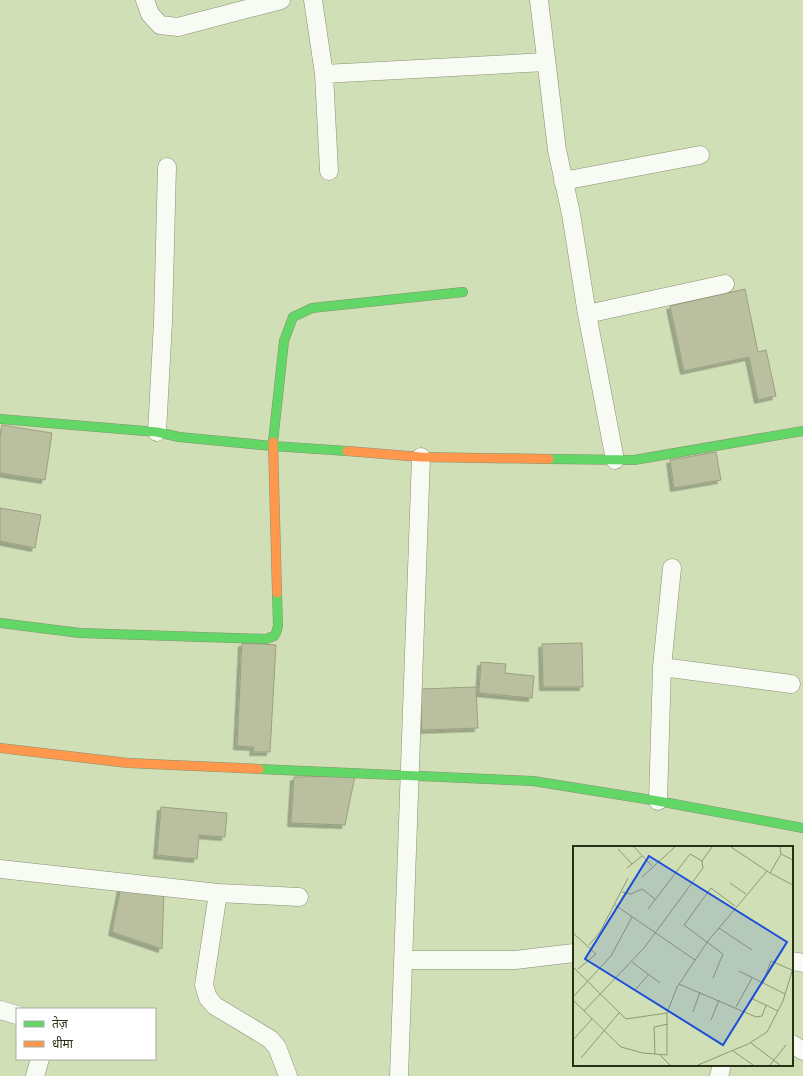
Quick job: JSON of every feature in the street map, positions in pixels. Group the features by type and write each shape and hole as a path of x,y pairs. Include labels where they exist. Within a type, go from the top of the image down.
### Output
{"street":[{"path":"145,0 150,14 160,24 178,27 281,0"},
{"path":"313,0 324,74 329,171"},
{"path":"539,0 557,150 571,214 587,314 615,460"},
{"path":"324,74 546,62"},
{"path":"563,181 700,155"},
{"path":"157,432 163,322 167,167"},
{"path":"587,314 725,284"},
{"path":"0,623 80,633 266,639 272,637 276,634 278,626 273,446 284,341 293,318 312,308 463,292"},
{"path":"0,419 157,432 179,437 273,446 421,457 615,460 634,460 803,430"},
{"path":"399,1076 421,457"},
{"path":"658,801 662,667 672,568"},
{"path":"662,667 791,684"},
{"path":"0,748 128,763 533,781 658,801 803,828"},
{"path":"0,869 218,893 299,897"},
{"path":"218,893 204,985 208,998 215,1006 270,1039 276,1046 288,1076"},
{"path":"403,960 515,960 573,953"},
{"path":"793,961 803,963"},
{"path":"0,1010 16,1015"},
{"path":"793,1045 803,1050"},
{"path":"35,1076 40,1060"},
{"path":"719,1076 722,1066"}],"building":[{"path":"745,289 758,352 766,350 776,396 758,400 749,357 684,371 670,306"},
{"path":"2,425 52,433 45,480 0,473 0,438"},
{"path":"716,452 721,480 674,488 670,460"},
{"path":"0,508 41,515 35,548 0,541"},
{"path":"242,643 276,645 270,752 253,752 254,747 237,746"},
{"path":"582,643 583,687 543,687 542,644"},
{"path":"481,662 506,664 505,673 534,676 532,698 479,693"},
{"path":"476,687 478,728 422,730 420,689"},
{"path":"355,776 345,825 291,823 294,777"},
{"path":"161,807 227,813 225,837 199,835 197,859 157,855"},
{"path":"121,887 164,893 162,949 112,932"}],"traffic: fast":[{"path":"273,442 284,341 293,317 312,308 463,292"},
{"path":"0,419 157,432 179,437 273,446 347,451"},
{"path":"549,459 634,460 803,431"},
{"path":"0,623 80,633 266,639 274,636 278,626 277,593"},
{"path":"259,769 533,781 658,801 803,828"}],"traffic: slow":[{"path":"273,442 277,593"},
{"path":"347,451 421,457 549,459"},
{"path":"0,748 128,763 259,769"}]}
